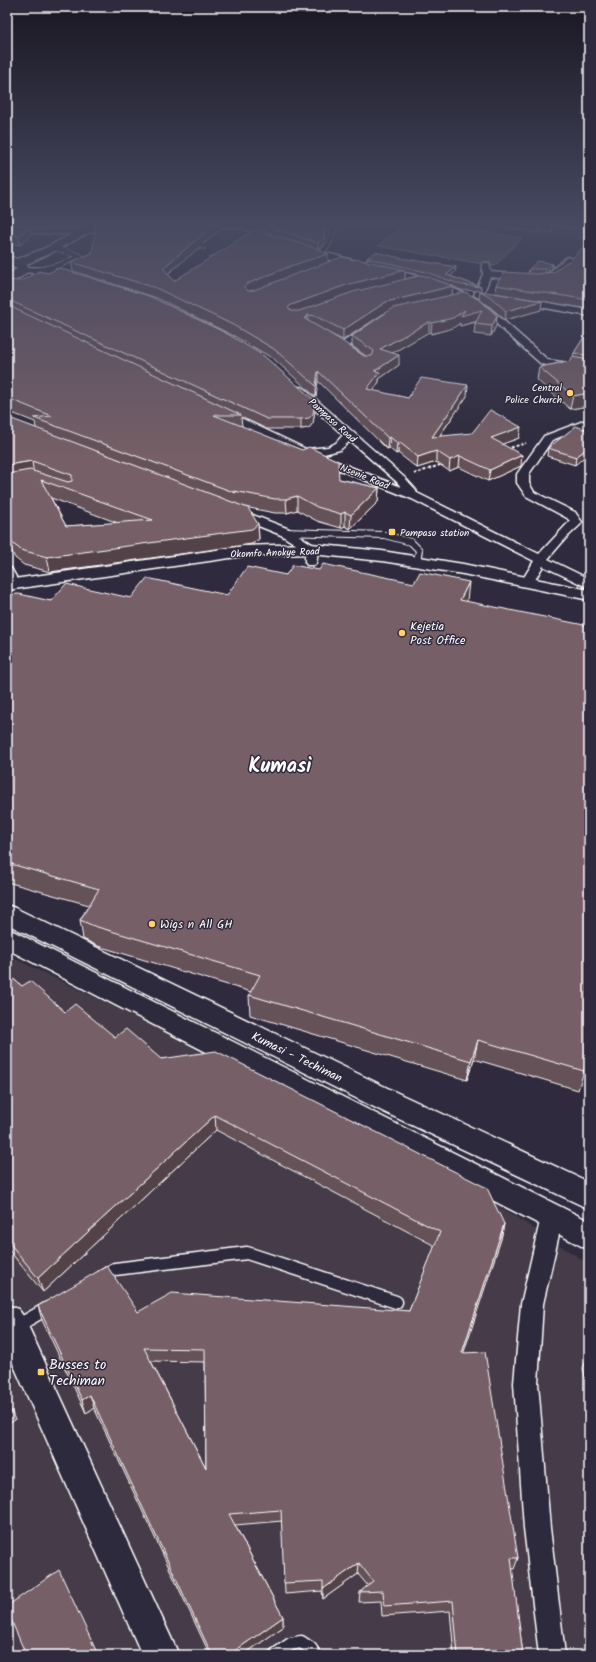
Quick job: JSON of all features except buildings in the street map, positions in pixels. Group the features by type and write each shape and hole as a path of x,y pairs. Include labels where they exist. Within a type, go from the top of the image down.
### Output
{"main road":[{"name":"Okomfo Anokye Road","path":"311,556 375,566 589,605"},
{"name":"Okomfo Anokye Road","path":"9,584 248,564 311,556 382,556 527,582 589,595"},
{"name":"Kumasi - Techiman","path":"7,914 394,1104 589,1196"},
{"path":"7,938 589,1236"},
{"path":"10,1324 161,1655"}],"street":[{"path":"473,302 484,308 545,362 589,369"},
{"path":"520,302 589,313"},
{"path":"361,358 339,344 376,324"},
{"name":"Pampaso Road","path":"291,382 401,480 416,497"},
{"name":"Nsenie Road","path":"212,409 304,452 416,497 589,584"},
{"path":"527,582 539,560 576,522 571,515 530,494 522,483 523,474 548,438 589,422"},
{"path":"304,452 331,450 341,447 349,434"},
{"path":"226,509 285,532 311,556"},
{"path":"552,1217 532,1304 526,1383 537,1528 552,1655"}],"lane":[{"path":"285,532 384,535 411,542 420,550 417,562"},
{"path":"95,1281 115,1269 247,1253 396,1302"},
{"path":"10,1324 61,1300"},
{"path":"275,1655 293,1642 302,1642 312,1648 316,1655"}],"path":[{"path":"499,451 548,438"},
{"path":"401,480 434,466 449,463"}],"shaded area":[{"path":"7,955 185,1040 488,1199 589,1264 589,1655 7,1655"}],"place":[{"name":"Central Police Church","path":"570,393"},
{"name":"Pampaso station","path":"392,532"},
{"name":"Kejetia Post Office","path":"402,633"},
{"name":"Wigs n All GH","path":"152,924"},
{"name":"Busses to Techiman","path":"41,1372"}],"district":[{"name":"Kumasi","path":"280,765"}]}
